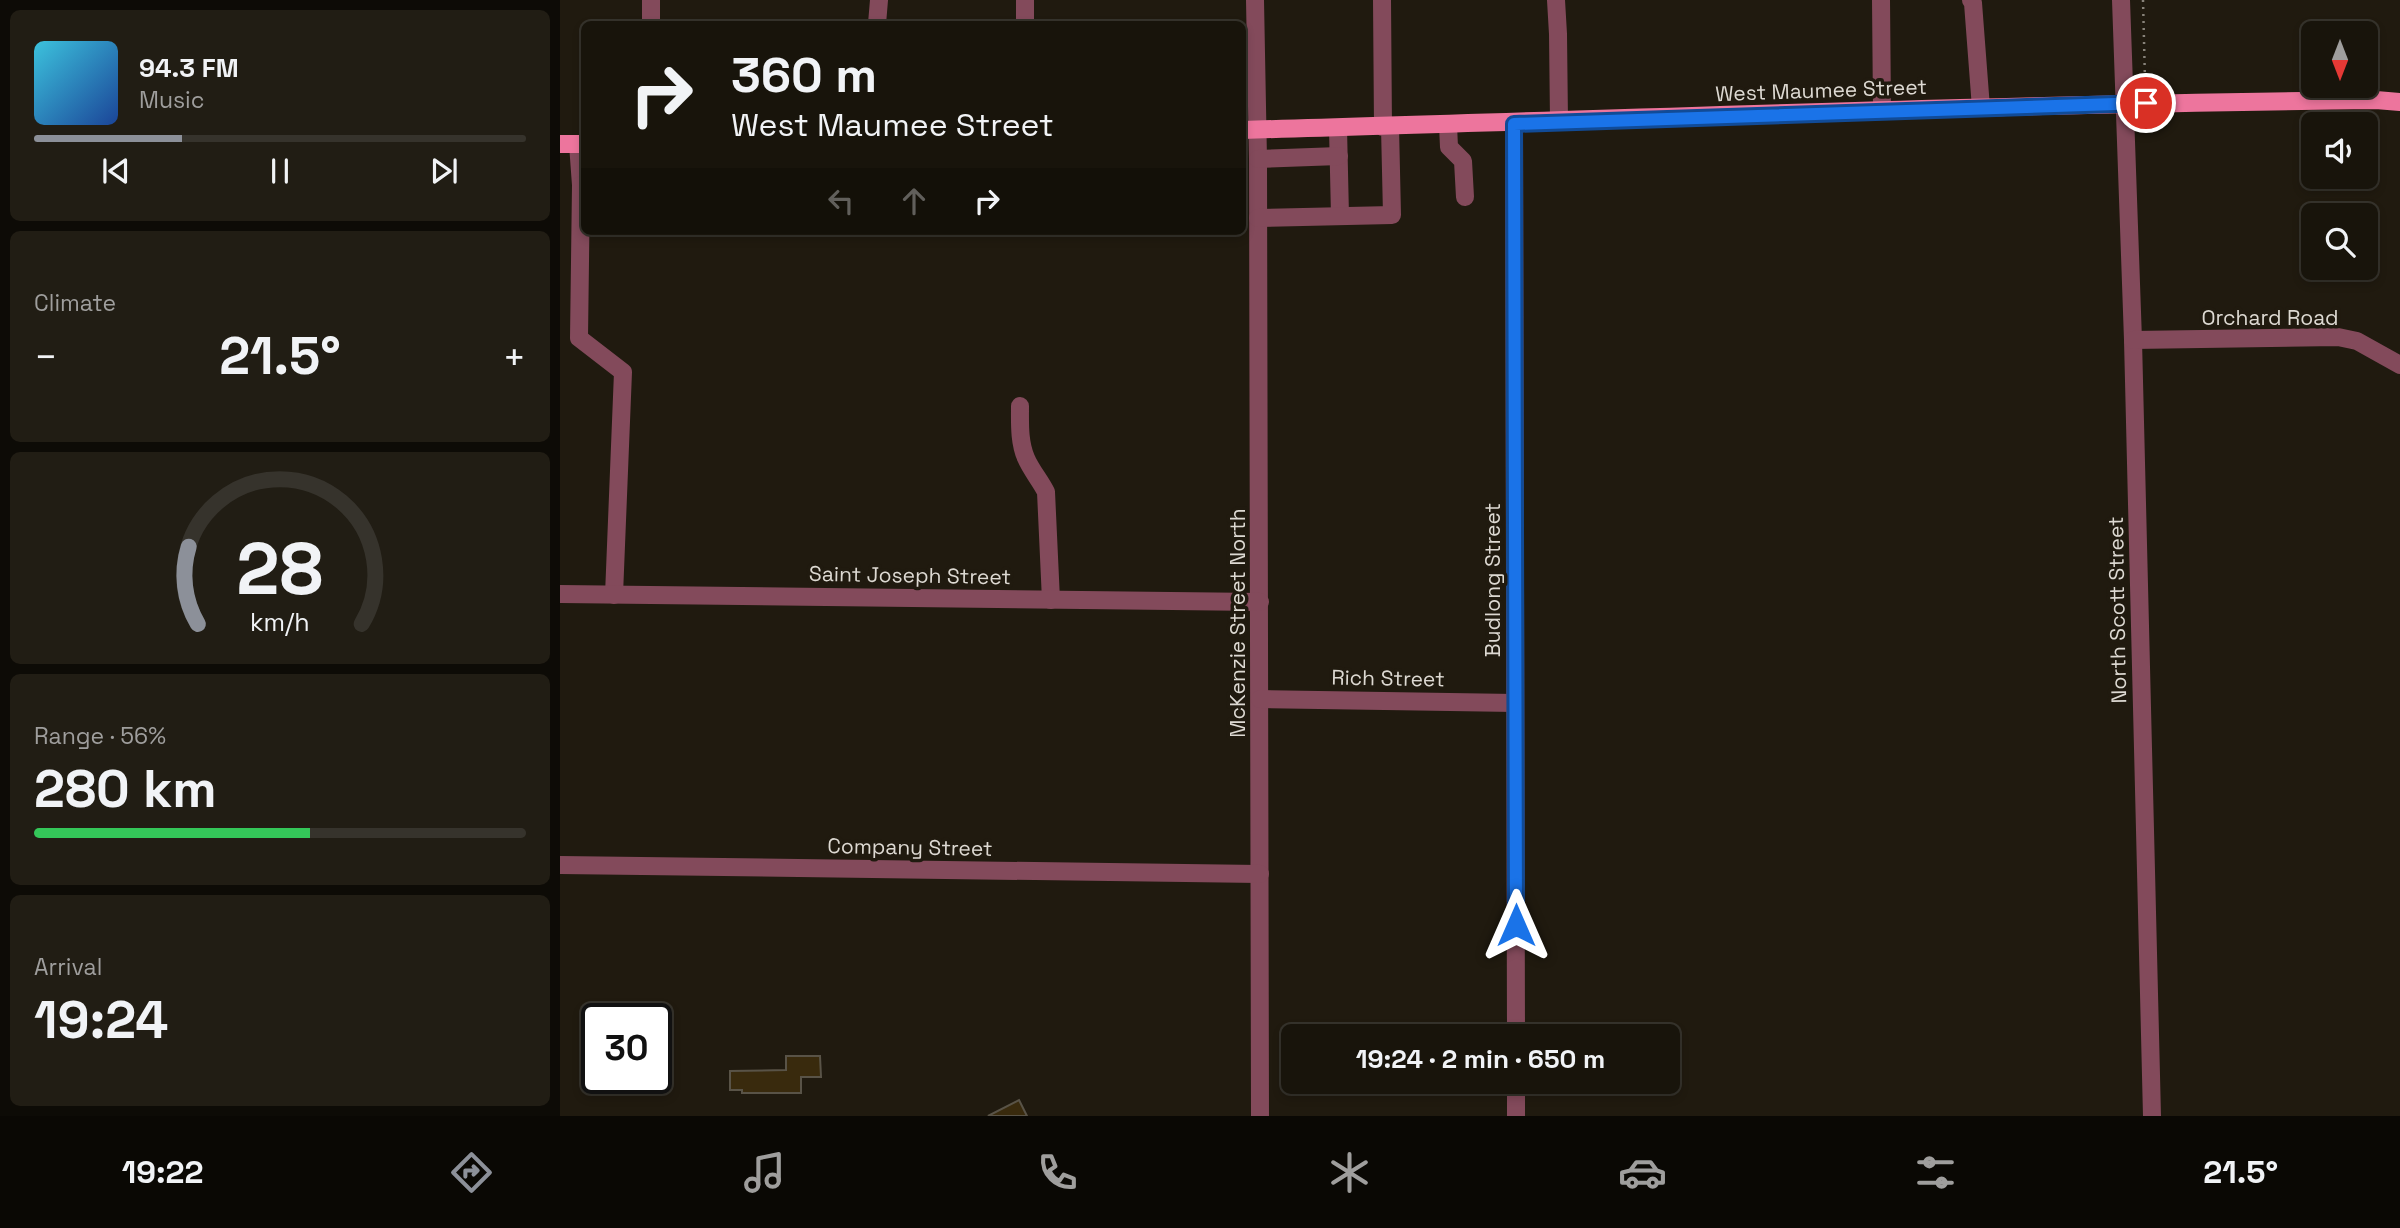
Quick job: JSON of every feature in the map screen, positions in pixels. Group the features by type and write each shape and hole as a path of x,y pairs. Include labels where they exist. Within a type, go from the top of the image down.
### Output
{"main road":[{"name":"West Maumee Street","path":"1250,130 1514,124 2126,103 2400,102"}],"street":[{"path":"651,0 651,21"},
{"path":"877,21 879,0"},
{"path":"1026,0 1026,21"},
{"name":"McKenzie Street North","path":"1255,0 1250,130 1258,159 1259,1116"},
{"path":"1258,218 1392,215 1382,0"},
{"path":"1556,0 1559,121"},
{"path":"1881,0 1882,110"},
{"path":"1971,0 1981,108"},
{"name":"North Scott Street","path":"2121,0 2133,340 2152,1116"},
{"name":"Budlong Street","path":"1514,124 1516,1024"},
{"path":"1448,125 1448,147 1464,161 1465,197"},
{"path":"1338,128 1340,216"},
{"path":"574,144 581,177"},
{"path":"1258,159 1339,156"},
{"path":"582,235 579,338 623,372 614,595"},
{"name":"Orchard Road","path":"2133,340 2338,337 2357,341 2400,365"},
{"path":"1020,406 1024,452 1046,492 1051,600"},
{"name":"Saint Joseph Street","path":"560,594 1260,602"},
{"name":"Rich Street","path":"1260,699 1515,703"},
{"name":"Company Street","path":"560,865 1260,874"},
{"path":"1516,1094 1516,1116"}],"path":[{"path":"2143,0 2145,81"}],"building":[{"path":"786,1056 820,1056 821,1077 801,1077 801,1093 742,1093 742,1090 730,1090 730,1071 786,1070"},
{"path":"1019,1100 1027,1116 988,1116"}],"route":[{"path":"1516,925 1514,124 2146,103"}]}
